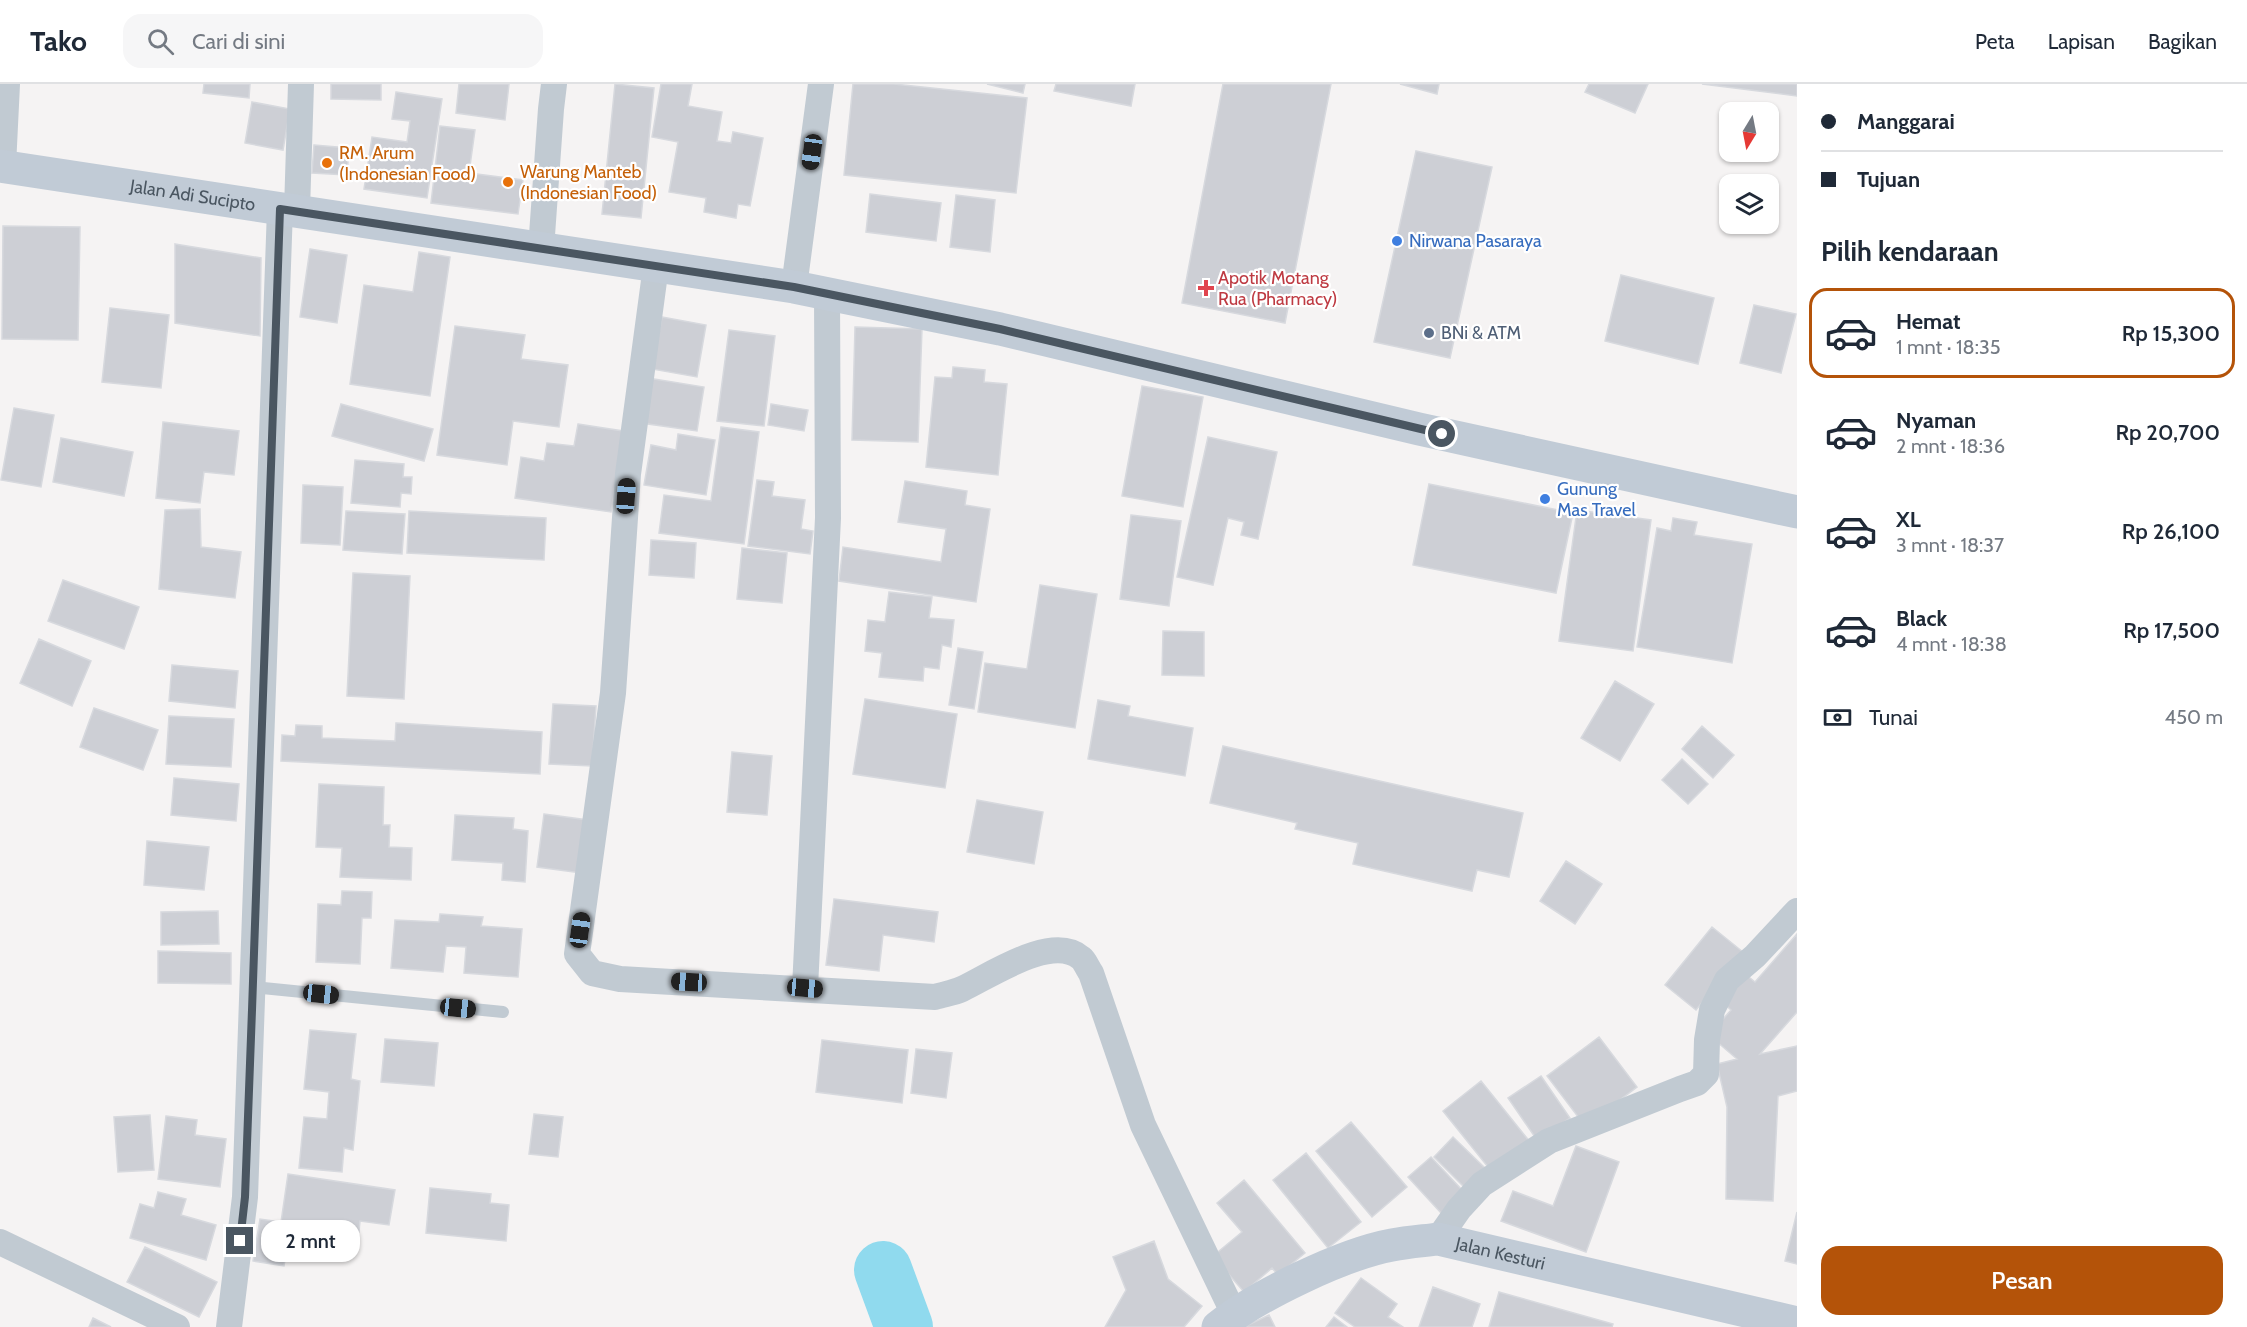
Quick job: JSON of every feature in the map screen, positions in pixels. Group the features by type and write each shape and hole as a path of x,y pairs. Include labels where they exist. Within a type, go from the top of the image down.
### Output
{"street":[{"path":"2,166 7,84"},
{"path":"229,1327 245,1197 289,210 301,84"},
{"path":"541,249 554,84"},
{"path":"794,287 821,84"},
{"name":"Jalan Adi Sucipto","path":"2,166 794,287 1000,329 1419,429 1797,512"},
{"path":"656,266 628,474 613,693 577,954 591,973 599,976 935,997 958,991 1037,953 1053,949 1067,951 1082,958 1091,973 1143,1125 1226,1320"},
{"path":"805,988 828,518 827,294"},
{"path":"1438,1239 1459,1209 1482,1184 1549,1141 1689,1088 1702,1079 1706,1074 1707,1040 1712,1010 1727,980 1755,956 1797,911"},
{"name":"Jalan Kesturi","path":"1226,1320 1344,1259 1390,1245 1438,1239 1797,1323"},
{"path":"0,1242 177,1327"}],"lane":[{"path":"253,987 503,1012"}],"building":[{"path":"204,84 250,84 249,98 203,93"},
{"path":"331,84 381,84 381,100 331,99"},
{"path":"459,84 509,84 505,120 456,113"},
{"path":"615,84 654,88 641,218 602,214"},
{"path":"661,84 692,84 688,106 722,112 717,141 731,143 733,132 763,138 750,206 738,204 736,218 704,212 706,198 669,192 678,142 652,137"},
{"path":"853,84 894,84 1027,98 1016,193 844,175"},
{"path":"987,84 1025,84 1023,93"},
{"path":"1056,84 1135,84 1131,106 1054,91"},
{"path":"1223,84 1331,84 1285,323 1182,303"},
{"path":"1400,84 1439,84 1437,94"},
{"path":"1589,84 1648,84 1635,113 1585,92"},
{"path":"1702,84 1797,84 1797,96"},
{"path":"396,92 442,99 427,198 364,189 372,137 407,142 410,121 392,119"},
{"path":"252,102 290,109 283,150 245,143"},
{"path":"440,126 475,130 469,173 523,180 518,214 431,203"},
{"path":"314,145 349,148 347,175 312,173"},
{"path":"1416,151 1492,167 1450,358 1374,342"},
{"path":"870,194 941,203 936,241 866,232"},
{"path":"956,195 995,200 990,252 950,247"},
{"path":"3,226 80,227 78,340 2,339"},
{"path":"175,244 261,258 260,336 175,323"},
{"path":"310,249 347,255 337,323 300,317"},
{"path":"419,252 450,257 430,396 350,384 364,285 413,292"},
{"path":"1621,275 1714,298 1698,364 1605,341"},
{"path":"1754,305 1796,314 1781,373 1740,363"},
{"path":"110,308 169,315 161,388 102,382"},
{"path":"662,317 706,325 697,377 652,369"},
{"path":"455,326 525,335 521,359 568,365 559,427 513,421 507,465 437,455"},
{"path":"855,327 922,329 918,442 852,440"},
{"path":"729,330 775,336 764,426 717,421"},
{"path":"953,367 985,370 984,382 1007,384 998,475 926,467 935,377 952,378"},
{"path":"648,378 704,387 697,431 641,423"},
{"path":"1142,386 1203,397 1183,507 1122,496"},
{"path":"341,404 433,429 424,461 332,436"},
{"path":"771,404 808,410 804,431 768,425"},
{"path":"14,408 54,415 41,487 1,480"},
{"path":"163,422 239,431 234,475 204,472 200,503 156,498"},
{"path":"578,424 623,431 611,512 515,498 521,457 544,461 547,443 574,446"},
{"path":"721,427 759,432 744,544 659,533 664,495 711,501"},
{"path":"678,434 715,440 706,495 644,485 651,445 676,450"},
{"path":"1208,437 1277,452 1258,539 1241,535 1244,522 1228,518 1213,585 1177,577"},
{"path":"61,438 133,452 124,496 53,482"},
{"path":"355,460 404,464 403,477 412,477 411,494 401,493 400,507 351,503"},
{"path":"757,480 774,482 772,496 805,500 801,529 813,531 810,554 748,546"},
{"path":"905,481 967,491 965,505 990,509 976,602 839,581 843,547 941,562 946,529 898,522"},
{"path":"1429,484 1573,513 1556,593 1413,565"},
{"path":"303,485 343,487 340,545 301,543"},
{"path":"200,509 201,547 241,552 235,598 159,589 165,510"},
{"path":"1577,510 1651,520 1633,651 1559,641"},
{"path":"346,511 405,514 402,554 343,550"},
{"path":"409,511 546,518 544,560 407,553"},
{"path":"1131,515 1181,521 1169,606 1120,599"},
{"path":"1673,518 1697,522 1694,535 1752,544 1732,663 1637,647 1657,528 1671,531"},
{"path":"651,540 696,543 694,578 649,575"},
{"path":"742,548 787,553 782,603 737,599"},
{"path":"353,573 410,576 404,699 347,696"},
{"path":"63,580 139,607 124,649 48,621"},
{"path":"1040,585 1097,594 1075,728 978,712 985,663 1027,669"},
{"path":"889,592 932,597 929,618 954,620 951,647 942,645 939,669 924,667 923,681 879,677 882,653 865,651 868,620 885,622"},
{"path":"1163,631 1204,632 1204,676 1162,675"},
{"path":"39,639 91,661 72,706 20,683"},
{"path":"958,648 983,652 974,709 949,705"},
{"path":"172,665 238,671 235,708 169,701"},
{"path":"1615,681 1654,704 1620,761 1581,738"},
{"path":"865,699 957,714 945,788 853,774"},
{"path":"1098,700 1130,706 1128,716 1193,728 1185,776 1088,759"},
{"path":"553,704 596,706 592,766 549,764"},
{"path":"94,708 158,730 143,770 80,747"},
{"path":"169,716 234,719 231,767 166,764"},
{"path":"396,723 542,732 540,774 281,761 282,735 295,736 296,725 322,726 322,738 395,741"},
{"path":"1702,726 1734,755 1713,778 1682,749"},
{"path":"1223,746 1523,813 1509,877 1477,870 1472,891 1353,864 1358,843 1295,829 1297,823 1210,803"},
{"path":"732,752 772,756 767,815 727,812"},
{"path":"1682,759 1708,784 1688,804 1662,780"},
{"path":"174,778 239,784 236,821 171,815"},
{"path":"319,784 384,787 383,825 390,825 389,847 412,848 411,880 340,877 342,848 316,847"},
{"path":"977,800 1043,812 1034,864 967,852"},
{"path":"544,814 588,820 581,873 537,867"},
{"path":"455,815 514,818 513,829 528,831 525,882 502,880 503,863 452,860"},
{"path":"147,841 209,847 204,890 144,885"},
{"path":"1566,861 1602,884 1575,924 1540,901"},
{"path":"342,891 372,892 371,918 362,918 360,964 316,962 318,904 341,905"},
{"path":"834,899 938,912 934,942 883,935 879,971 826,965"},
{"path":"218,911 219,944 161,945 161,912"},
{"path":"440,914 483,917 481,926 522,929 518,977 464,973 466,947 446,946 443,972 391,968 395,920 439,922"},
{"path":"1712,927 1743,952 1696,1010 1665,985"},
{"path":"1797,934 1797,1012 1760,1054 1797,1046 1797,1091 1778,1096 1773,1201 1726,1199 1727,1107 1717,1064 1737,1059 1709,1035 1731,1010 1720,1000 1744,973 1755,982"},
{"path":"158,951 231,953 231,984 158,983"},
{"path":"310,1030 356,1034 351,1079 360,1081 353,1150 344,1148 342,1172 299,1168 304,1117 327,1119 329,1092 304,1089"},
{"path":"1599,1037 1637,1087 1585,1126 1547,1076"},
{"path":"385,1039 438,1043 434,1086 381,1082"},
{"path":"822,1040 908,1050 902,1103 816,1092"},
{"path":"916,1049 952,1053 946,1098 911,1093"},
{"path":"1541,1076 1570,1118 1537,1140 1508,1098"},
{"path":"1481,1081 1530,1142 1492,1172 1443,1111"},
{"path":"534,1114 563,1117 558,1157 529,1154"},
{"path":"150,1115 154,1170 118,1172 114,1117"},
{"path":"166,1116 197,1120 195,1135 226,1139 220,1187 158,1179"},
{"path":"1351,1122 1407,1187 1372,1217 1316,1151"},
{"path":"1453,1137 1485,1168 1465,1188 1434,1157"},
{"path":"1576,1146 1619,1162 1586,1252 1501,1221 1513,1191 1553,1206"},
{"path":"1306,1153 1361,1222 1328,1248 1273,1180"},
{"path":"1431,1157 1464,1192 1441,1213 1408,1177"},
{"path":"288,1174 395,1190 389,1225 360,1221 359,1232 328,1228 325,1246 288,1240 284,1266 253,1261 260,1219 281,1222"},
{"path":"1244,1180 1305,1253 1278,1275 1272,1268 1244,1292 1213,1256 1242,1232 1217,1203"},
{"path":"430,1188 491,1194 490,1203 509,1205 506,1241 426,1233"},
{"path":"158,1192 186,1199 181,1215 216,1225 206,1260 130,1238 140,1204 154,1208"},
{"path":"1797,1212 1797,1264 1785,1261"},
{"path":"1154,1241 1168,1279 1202,1306 1184,1327 1105,1327 1126,1290 1113,1257"},
{"path":"145,1247 217,1282 199,1317 127,1282"},
{"path":"1361,1278 1397,1304 1388,1317 1403,1327 1355,1327 1335,1313"},
{"path":"1433,1287 1480,1304 1472,1327 1419,1327"},
{"path":"1499,1292 1613,1324 1612,1327 1489,1327"},
{"path":"1269,1315 1275,1327 1244,1327"},
{"path":"1334,1317 1347,1327 1326,1327"},
{"path":"93,1318 111,1327 89,1327"}],"waterway":[{"path":"883,1270 904,1327"}],"place":[{"name":"RM. Arum (Indonesian Food)","path":"327,163"},
{"name":"Warung Manteb (Indonesian Food)","path":"508,182"},
{"name":"Nirwana Pasaraya","path":"1397,241"},
{"name":"Apotik Motang Rua (Pharmacy)","path":"1206,288"},
{"name":"BNi & ATM","path":"1429,333"},
{"name":"Gunung Mas Travel","path":"1545,499"}],"route":[{"path":"240,1241 245,1197 280,209 794,287 1000,329 1442,434"}]}
